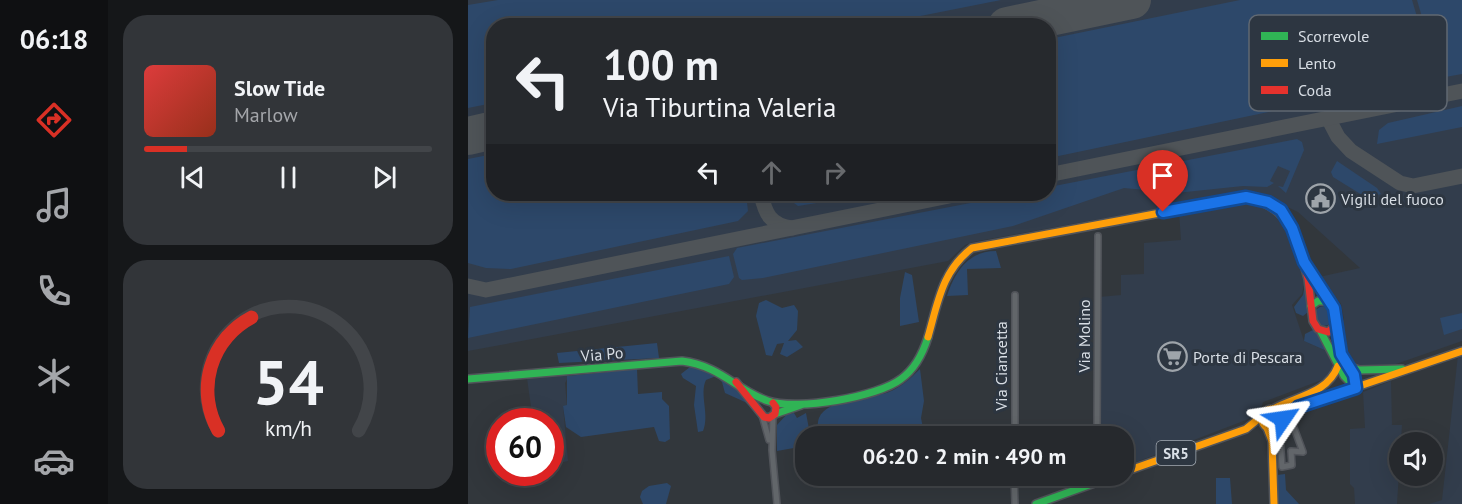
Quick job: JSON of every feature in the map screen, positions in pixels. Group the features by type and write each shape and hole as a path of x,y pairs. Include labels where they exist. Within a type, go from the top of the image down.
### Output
{"street":[{"path":"772,450 760,413 760,405 770,402 808,402 875,391 905,376 923,352 945,277 954,261 968,250 991,243 1233,199 1253,198 1274,206 1286,216 1304,262 1336,313 1335,326 1341,354 1354,375 1356,388"},
{"name":"Via Molino","path":"1097,426 1098,236"},
{"path":"1304,262 1311,306 1310,315 1315,326 1334,349 1342,376 1356,388"},
{"name":"Via Ciancetta","path":"1014,426 1015,295"},
{"path":"1311,306 1321,300 1328,301"},
{"path":"1321,332 1329,332 1335,326"},
{"name":"SR5","path":"1246,429 1263,415 1275,410 1298,407 1462,351"},
{"name":"Via Po","path":"468,379 682,361 711,366 770,402"},
{"path":"1348,365 1359,370 1411,369"},
{"path":"1283,419 1275,410 1331,381 1338,366"},
{"name":"Via Po","path":"734,380 760,413"},
{"path":"770,402 776,409 772,450 777,504"},
{"path":"760,413 769,418 808,402"},
{"name":"SR5","path":"1134,468 1246,429 1278,428 1283,419 1298,407"},
{"path":"1263,415 1272,441 1274,504"},
{"path":"1291,420 1304,452 1291,451 1292,465 1282,467 1280,436 1291,420"},
{"path":"1272,441 1278,428"},
{"path":"1014,486 1015,504"},
{"path":"1036,504 1079,486"}],"shaded area":[{"path":"468,0 1462,0 1462,341 1396,364 1362,366 1352,362 1345,356 1339,329 1344,319 1341,304 1319,277 1360,268 1298,212 1260,194 1243,193 973,242 965,245 948,261 468,351"},
{"path":"498,0 1001,0 910,18 486,18 486,104 468,108 468,5"},
{"path":"1240,0 1412,0 1416,15 1249,15 1249,111 1273,111 1056,157 1056,38"},
{"path":"1417,0 1462,0 1462,74 1447,77 1447,15 1421,15"},
{"path":"1462,106 1462,127 1377,144 1379,130 1388,123"},
{"path":"1297,139 1302,142 1304,150 1286,193 1278,186 1283,187 1290,171 1278,166 1270,181 1274,183 1267,187 1243,186 1176,193 1124,188 1013,226 763,278 742,280 739,278 733,254 737,248 981,201 1056,201 1056,186"},
{"path":"486,155 486,201 747,201 748,211 738,221 511,269 486,268 468,263 468,159"},
{"path":"1337,161 1377,188 1381,194 1367,198 1333,177 1331,172"},
{"path":"1243,200 1268,206 1280,216 1305,281 1302,294 1292,305 1304,341 1329,352 1333,363 1332,372 1327,378 1263,402 1260,413 1246,420 1134,463 1134,426 1101,426 1099,297 1121,295 1121,275 1144,274 1144,243 1181,240 1179,212"},
{"path":"791,201 829,201 798,206"},
{"path":"1286,227 1307,281 1308,312 1303,316 1296,313 1294,307 1303,295 1306,279"},
{"path":"996,251 1001,268 967,269 968,295 947,296 954,278 964,264 978,255"},
{"path":"729,256 734,277 729,284 468,338 470,307"},
{"path":"905,272 912,275 919,322 900,326 900,298"},
{"path":"766,300 782,308 794,305 798,311 797,330 788,341 796,340 803,347 787,357 780,354 784,343 777,344 772,356 766,355 756,316 759,303"},
{"path":"1324,306 1331,309 1334,316 1331,323 1324,326 1317,323 1314,316 1317,309"},
{"path":"1462,313 1462,329 1444,335 1440,318"},
{"path":"1313,330 1332,354 1333,372 1329,352 1304,341 1305,334"},
{"path":"657,343 659,358 559,363 557,353"},
{"path":"1462,354 1462,504 1429,504 1442,500 1458,355"},
{"path":"690,367 711,372 728,382 757,413 745,402 725,393 722,382 716,376 706,380 704,386 705,425 703,431 698,432 694,405 696,386 683,378 681,374"},
{"path":"637,369 638,394 662,392 662,399 669,406 670,439 665,442 659,441 654,427 581,437 566,427 563,406 567,405 567,376"},
{"path":"920,369 924,401 921,418 923,426 818,426 819,418 831,406 889,392 906,382"},
{"path":"570,374 565,383 567,406 531,408 527,378"},
{"path":"1391,381 1392,425 1402,425 1402,432 1389,432 1389,486 1398,486 1397,504 1355,504 1354,488 1350,484 1350,429 1365,428 1363,392"},
{"path":"794,413 797,418 806,413 808,426 795,426 795,448 777,451 777,425 787,414"},
{"path":"564,417 568,461 564,462"},
{"path":"1285,474 1286,490 1299,504 1277,504 1277,475"},
{"path":"1216,478 1230,478 1232,504 1216,504"},
{"path":"667,483 671,486 666,504 643,504 640,497 642,491 649,486"}],"taxiway":[{"path":"1447,94 1462,91"},
{"path":"1056,173 1363,111"},
{"path":"1328,118 1338,137 1351,151 1400,183 1413,186 1462,176"},
{"path":"763,201 774,221 792,228"},
{"path":"468,286 486,290 925,201"}],"runway":[{"path":"1045,18 1132,0"},
{"path":"468,136 486,132"}],"traffic: fast":[{"path":"1311,306 1318,301 1328,301"},
{"path":"1321,332 1344,376 1356,388"},
{"path":"468,379 682,361 718,373 768,401 781,404 817,403 856,397 890,386 901,379 918,360 928,337"},
{"path":"1348,366 1359,370 1402,369"},
{"path":"775,414 801,405"},
{"path":"1036,504 1086,486"}],"traffic: slow":[{"path":"928,337 938,300 948,277 962,257 972,248 1246,197 1277,211 1293,231 1297,240"},
{"path":"1335,326 1341,354 1354,375 1356,388"},
{"path":"1277,410 1298,407 1462,351"},
{"path":"1273,409 1327,383 1338,366"},
{"path":"1272,409 1279,412 1282,419 1279,426 1272,429 1265,426 1262,419 1265,412 1272,409"},
{"path":"1134,468 1246,429 1263,415"},
{"path":"1267,428 1272,441 1274,504"},
{"path":"1272,441 1278,428"}],"traffic: jam":[{"path":"1297,240 1308,279 1313,321 1318,329 1328,332 1335,326 1334,308 1304,262"},
{"path":"736,382 764,417 769,418 775,414 776,407 773,403"}],"place":[{"name":"Vigili del fuoco","path":"1320,199"},
{"name":"Porte di Pescara","path":"1172,357"}],"route":[{"path":"1163,212 1246,197 1268,202 1286,216 1304,262 1334,308 1341,354 1354,375 1356,388 1298,407 1283,419"}]}
